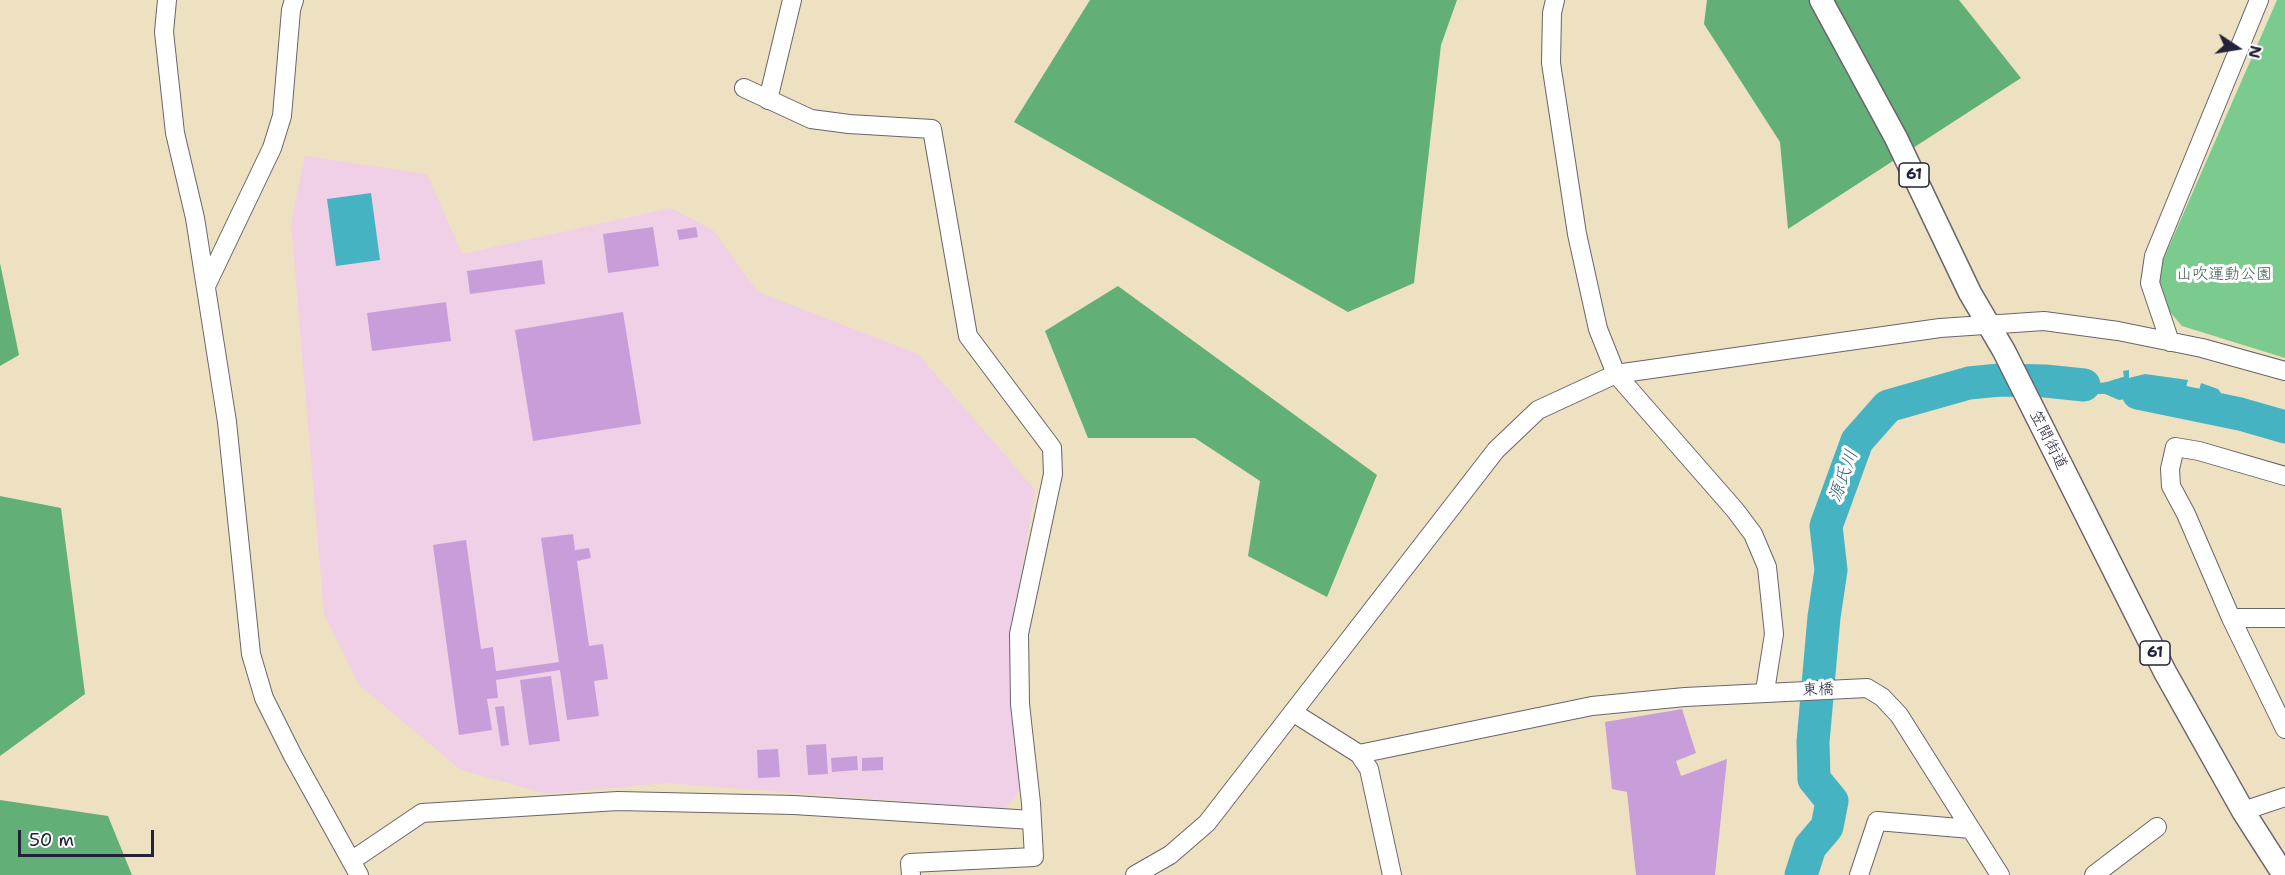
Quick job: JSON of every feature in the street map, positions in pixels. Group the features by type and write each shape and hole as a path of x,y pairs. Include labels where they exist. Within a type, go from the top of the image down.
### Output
{"main road":[{"name":"笠間街道","path":"1821,0 1896,138 1962,278 2004,351 2165,672 2243,812 2284,875"}],"street":[{"path":"166,0 164,32 175,133 195,218 227,422 251,654 264,698 293,756 355,868 422,813 618,801 794,805 1032,820"},
{"path":"206,286 272,148 282,116 291,10 294,0"},
{"path":"768,100 792,0"},
{"path":"1555,0 1552,13 1551,63 1577,234 1598,329 1616,374 1735,510 1753,534 1767,567 1774,634 1774,691"},
{"path":"2170,342 2151,283 2154,256 2259,0"},
{"path":"744,88 811,119 849,124 932,129 968,336 1052,448 1053,474 1019,634 1020,704 1034,858 910,863 911,875"},
{"path":"1135,875 1170,855 1207,823 1496,450 1538,410 1616,374 1940,328 2044,321 2118,331 2223,353 2285,371"},
{"path":"2285,476 2199,450 2175,447 2170,469 2171,486 2285,729"},
{"path":"2231,618 2285,618"},
{"name":"東橋","path":"1359,754 1592,706 1774,691 1867,688 1882,697 1899,715 1999,875"},
{"path":"1294,713 1359,754 1369,769 1392,875"},
{"path":"2243,812 2285,797"},
{"path":"1859,875 1877,821 1971,829"},
{"path":"2094,875 2157,827"}],"shaded area":[{"path":"305,156 427,174 462,254 671,208 713,230 758,292 918,354 1035,490 1010,644 1013,723 1021,789 1005,809 666,783 547,794 461,770 359,685 324,614 291,223"}],"green space":[{"path":"1090,0 1457,0 1441,45 1414,283 1348,312 1014,122"},
{"path":"1707,0 1959,0 2021,78 1788,229 1780,142 1704,24"},
{"name":"山吹運動公園","path":"2277,0 2285,0 2285,358 2182,326 2164,305 2153,283"},
{"path":"0,263 19,355 0,366"},
{"path":"1118,286 1377,475 1327,597 1248,556 1260,481 1195,438 1088,438 1045,331"},
{"path":"0,496 61,508 85,694 0,756"},
{"path":"0,800 108,816 132,875 0,875"}],"water":[{"path":"371,193 380,260 336,266 327,199"},
{"path":"2129,370 2129,378 2145,374 2188,380 2180,410 2145,403 2133,398 2119,400 2105,394 2081,394 2058,389 2042,389 2033,371 2056,377 2071,372 2082,382 2090,378 2102,383 2124,377 2123,371"},
{"path":"2201,383 2218,389 2222,403 2285,416 2285,438 2193,413"}],"building":[{"path":"653,227 659,266 608,273 603,234"},
{"path":"696,227 698,237 679,240 677,230"},
{"path":"542,260 545,284 470,294 467,271"},
{"path":"446,302 451,341 372,351 367,313"},
{"path":"623,312 641,424 533,441 515,330"},
{"path":"573,534 575,550 589,548 591,558 577,561 589,646 603,644 608,679 594,681 599,716 567,720 560,670 496,680 498,698 487,699 492,730 459,735 433,545 466,540 481,649 493,647 496,671 559,662 541,538"},
{"path":"551,676 560,741 529,745 520,680"},
{"path":"504,706 509,745 501,746 495,707"},
{"path":"1682,709 1696,753 1676,761 1681,776 1727,759 1715,875 1636,875 1627,792 1612,789 1605,722"},
{"path":"826,744 828,774 808,775 806,745"},
{"path":"778,749 780,777 758,778 757,750"},
{"path":"857,756 858,770 832,772 831,758"},
{"path":"883,757 883,770 862,771 862,758"}],"waterway":[{"name":"源氏川","path":"1801,875 1810,847 1827,827 1832,801 1814,779 1813,742 1824,617 1831,570 1826,526 1857,441 1888,406 1969,383 2000,380 2084,385"},
{"name":"源氏川","path":"2138,393 2240,414 2285,427"}]}
